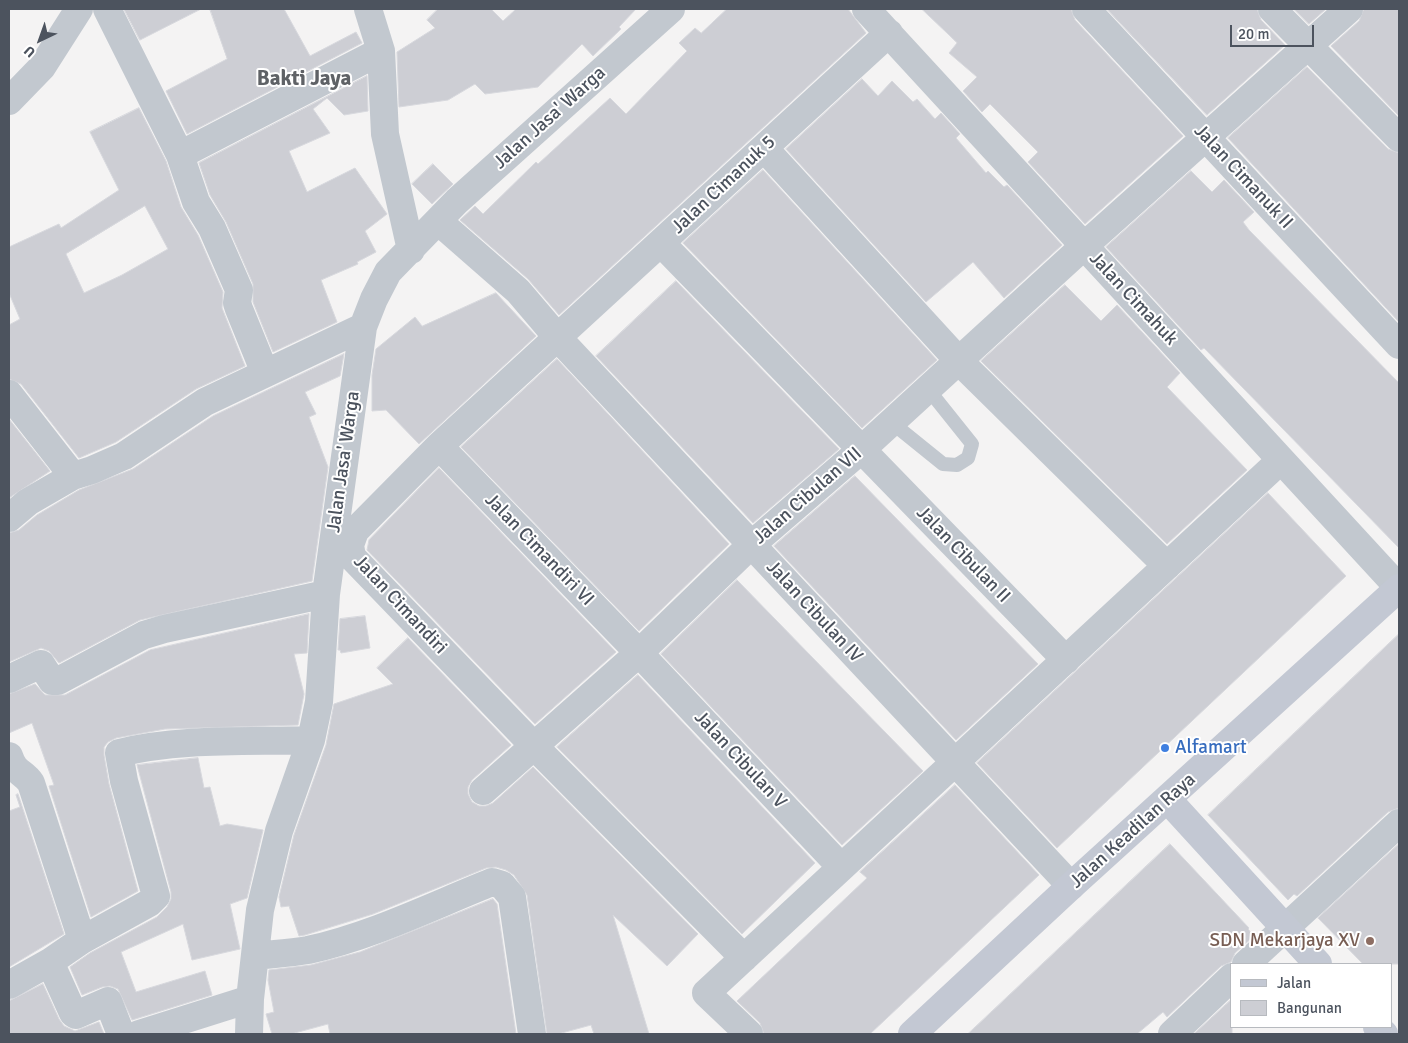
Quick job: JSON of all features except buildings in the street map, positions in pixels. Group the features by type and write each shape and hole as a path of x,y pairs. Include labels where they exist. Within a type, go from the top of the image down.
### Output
{"street":[{"path":"9,101 42,66 79,9"},
{"path":"108,9 180,155 196,202 212,228 239,290 237,303 265,373"},
{"path":"368,9 381,51 384,134 411,250"},
{"name":"Jalan Jasa' Warga","path":"249,1034 250,999 260,910 279,831 310,740 319,702 326,594 363,327 374,299 388,272 438,221 671,9"},
{"name":"Jalan Cimahuk","path":"866,9 1399,588"},
{"name":"Jalan Cimanuk II","path":"1086,9 1399,345"},
{"path":"1272,9 1399,138"},
{"path":"1084,246 1349,9"},
{"name":"Jalan Cimanuk 5","path":"558,338 889,33"},
{"path":"180,155 381,51"},
{"path":"764,148 959,361 1167,566"},
{"name":"Jalan Cibulan IV","path":"438,221 518,291 558,338 1071,886"},
{"name":"Jalan Cibulan II","path":"661,243 1066,660"},
{"name":"Jalan Cibulan VII","path":"483,791 639,653 752,545 861,450 1084,246"},
{"path":"9,518 28,502 73,476 124,456 205,402 363,327"},
{"name":"Jalan Cimandiri","path":"534,747 352,557 350,545 355,532 439,446 558,338"},
{"path":"9,394 73,476"},
{"name":"Jalan Cimandiri VI","path":"439,446 639,653"},
{"path":"749,1034 706,993 1281,460"},
{"name":"Jalan Keadilan Raya","path":"912,1034 1071,886 1168,800 1399,588"},
{"path":"9,679 41,664 52,681 58,681 144,635 326,594"},
{"name":"Jalan Cibulan V","path":"639,653 841,867"},
{"path":"9,985 50,962 82,940 149,902 156,896 124,781 119,753 139,748 195,744 310,740"},
{"path":"534,747 658,880 744,958"},
{"path":"9,756 16,772 28,778 31,783 82,940"},
{"path":"1168,800 1317,963"},
{"path":"1247,963 1399,823"},
{"path":"255,956 308,950 330,944 399,920 492,882 502,885 512,897 532,1034"},
{"path":"50,962 73,1013 76,1015 108,1002 122,1034"},
{"path":"1173,1034 1230,979"},
{"path":"139,1034 250,999"}],"lane":[{"path":"892,422 943,464 958,465 968,458 972,444 928,389"}],"place":[{"name":"Alfamart","path":"1165,748"},
{"name":"SDN Mekarjaya XV","path":"1370,941"}],"district":[{"name":"Bakti Jaya","path":"304,79"}]}
